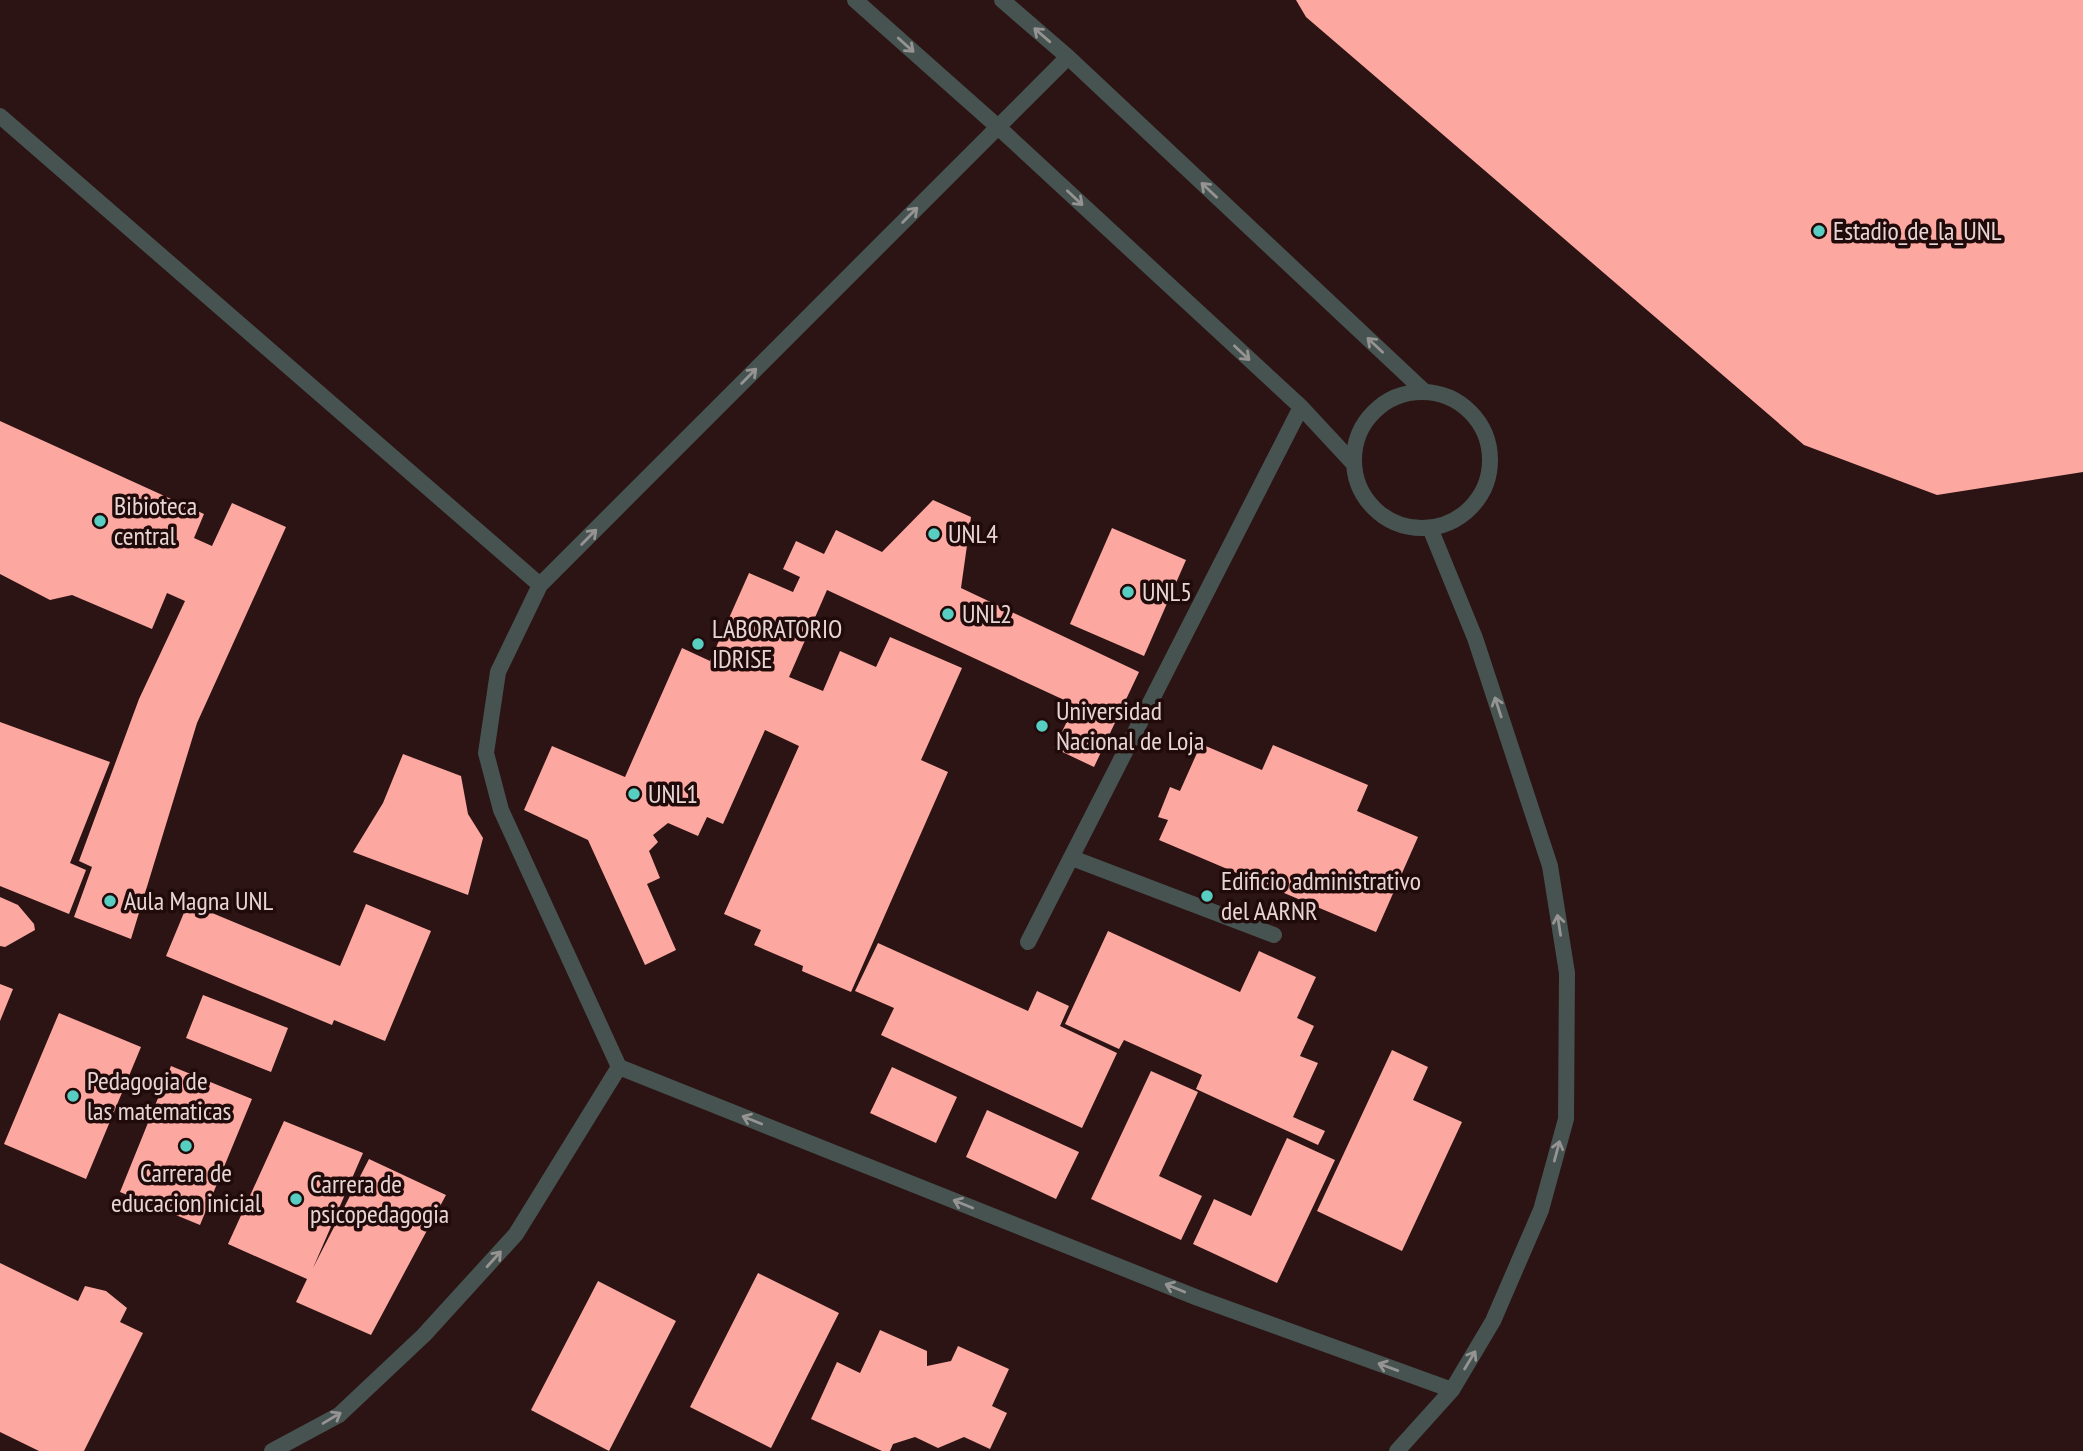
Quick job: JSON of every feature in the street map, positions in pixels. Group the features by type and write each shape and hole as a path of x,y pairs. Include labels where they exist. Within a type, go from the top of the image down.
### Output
{"lane":[{"path":"855,0 998,127 1301,407 1353,463"},
{"path":"1002,0 1068,57 1425,392"},
{"path":"1068,57 540,585 498,672 486,753 501,810 619,1067 1198,1298 1452,1390"},
{"path":"0,116 540,585"},
{"path":"1425,392 1447,396 1466,408 1482,425 1490,446 1490,468 1484,491 1471,509 1452,522 1430,528 1407,528 1386,519 1369,504 1358,485 1353,463 1355,443 1362,426 1389,400 1406,393 1425,392"},
{"path":"1028,942 1301,407"},
{"path":"1397,1451 1452,1390 1493,1321 1541,1210 1566,1119 1567,973 1550,866 1475,638 1430,528"},
{"path":"1072,858 1274,934"},
{"path":"272,1451 339,1415 424,1335 516,1234 619,1067"}],"building":[{"name":"Estadio_de_la_UNL","path":"1296,0 2083,0 2083,472 1937,495 1804,445 1306,17"},
{"path":"0,421 204,514 194,538 212,546 232,503 286,527 197,723 131,939 74,917 92,867 79,861 139,699 185,601 167,593 152,629 72,595 50,600 0,574"},
{"name":"UNL1","path":"933,500 971,517 961,588 1139,672 1094,767 1054,748 1075,705 827,590 789,677 823,691 840,651 876,667 890,637 962,668 921,760 948,772 851,992 802,971 803,966 754,945 761,930 724,914 799,746 765,730 723,824 707,817 698,836 668,823 653,835 658,842 649,851 660,878 647,884 676,950 645,965 588,840 524,810 552,746 625,777 682,648 710,661 749,573 793,592 800,577 783,569 796,541 824,554 836,530 882,552"},
{"name":"UNL5","path":"1112,528 1186,560 1144,656 1070,624"},
{"path":"0,722 110,762 70,863 86,870 69,914 0,886"},
{"path":"1201,744 1262,770 1273,745 1368,785 1357,811 1418,837 1376,932 1159,840 1168,820 1158,817 1170,787 1180,791"},
{"path":"403,754 461,776 468,814 483,838 468,895 353,852 383,803"},
{"path":"0,897 18,905 34,924 35,930 5,947 0,946"},
{"path":"188,903 340,966 366,904 431,931 385,1041 334,1020 332,1025 166,956"},
{"path":"1108,931 1240,992 1259,951 1316,977 1297,1018 1314,1026 1300,1056 1318,1063 1293,1117 1325,1131 1318,1145 1196,1089 1202,1075 1124,1040 1119,1049 1065,1024"},
{"path":"878,943 1028,1011 1037,991 1069,1006 1060,1026 1117,1053 1082,1128 881,1035 894,1008 855,991"},
{"path":"0,984 13,989 0,1021"},
{"path":"203,995 288,1028 271,1072 186,1038"},
{"name":"Pedagogia de las matematicas","path":"59,1013 141,1047 86,1179 4,1144"},
{"path":"1392,1050 1428,1067 1413,1100 1462,1122 1402,1251 1317,1211"},
{"name":"Carrera de educacion inicial","path":"171,1066 252,1099 200,1225 120,1192"},
{"path":"892,1067 957,1097 936,1143 870,1113"},
{"path":"1151,1071 1198,1092 1159,1176 1202,1196 1181,1240 1091,1199"},
{"path":"987,1110 1079,1152 1056,1199 966,1157"},
{"path":"284,1121 363,1153 313,1268 369,1159 446,1195 371,1335 296,1302 307,1279 228,1244"},
{"path":"1287,1138 1335,1160 1277,1283 1193,1244 1214,1199 1251,1216"},
{"path":"0,1263 78,1301 85,1286 106,1291 127,1308 120,1322 143,1333 84,1451 39,1451 0,1432"},
{"path":"758,1273 839,1313 771,1448 690,1407"},
{"path":"598,1281 676,1321 609,1451 531,1410"},
{"path":"880,1330 927,1351 927,1366 951,1361 958,1346 1009,1369 992,1406 1007,1413 990,1449 964,1437 938,1448 915,1437 893,1444 890,1451 882,1451 811,1419 837,1362 860,1373"}],"place":[{"name":"Estadio_de_la_UNL","path":"1819,231"},
{"name":"Bibioteca central","path":"100,521"},
{"name":"UNL4","path":"934,534"},
{"name":"UNL5","path":"1128,592"},
{"name":"UNL2","path":"948,614"},
{"name":"LABORATORIO IDRISE","path":"698,644"},
{"name":"Universidad Nacional de Loja","path":"1042,726"},
{"name":"UNL1","path":"634,794"},
{"name":"Edificio administrativo del AARNR","path":"1207,896"},
{"name":"Aula Magna UNL","path":"110,901"},
{"name":"Pedagogia de las matematicas","path":"73,1096"},
{"name":"Carrera de educacion inicial","path":"186,1146"},
{"name":"Carrera de psicopedagogia","path":"296,1199"}]}
